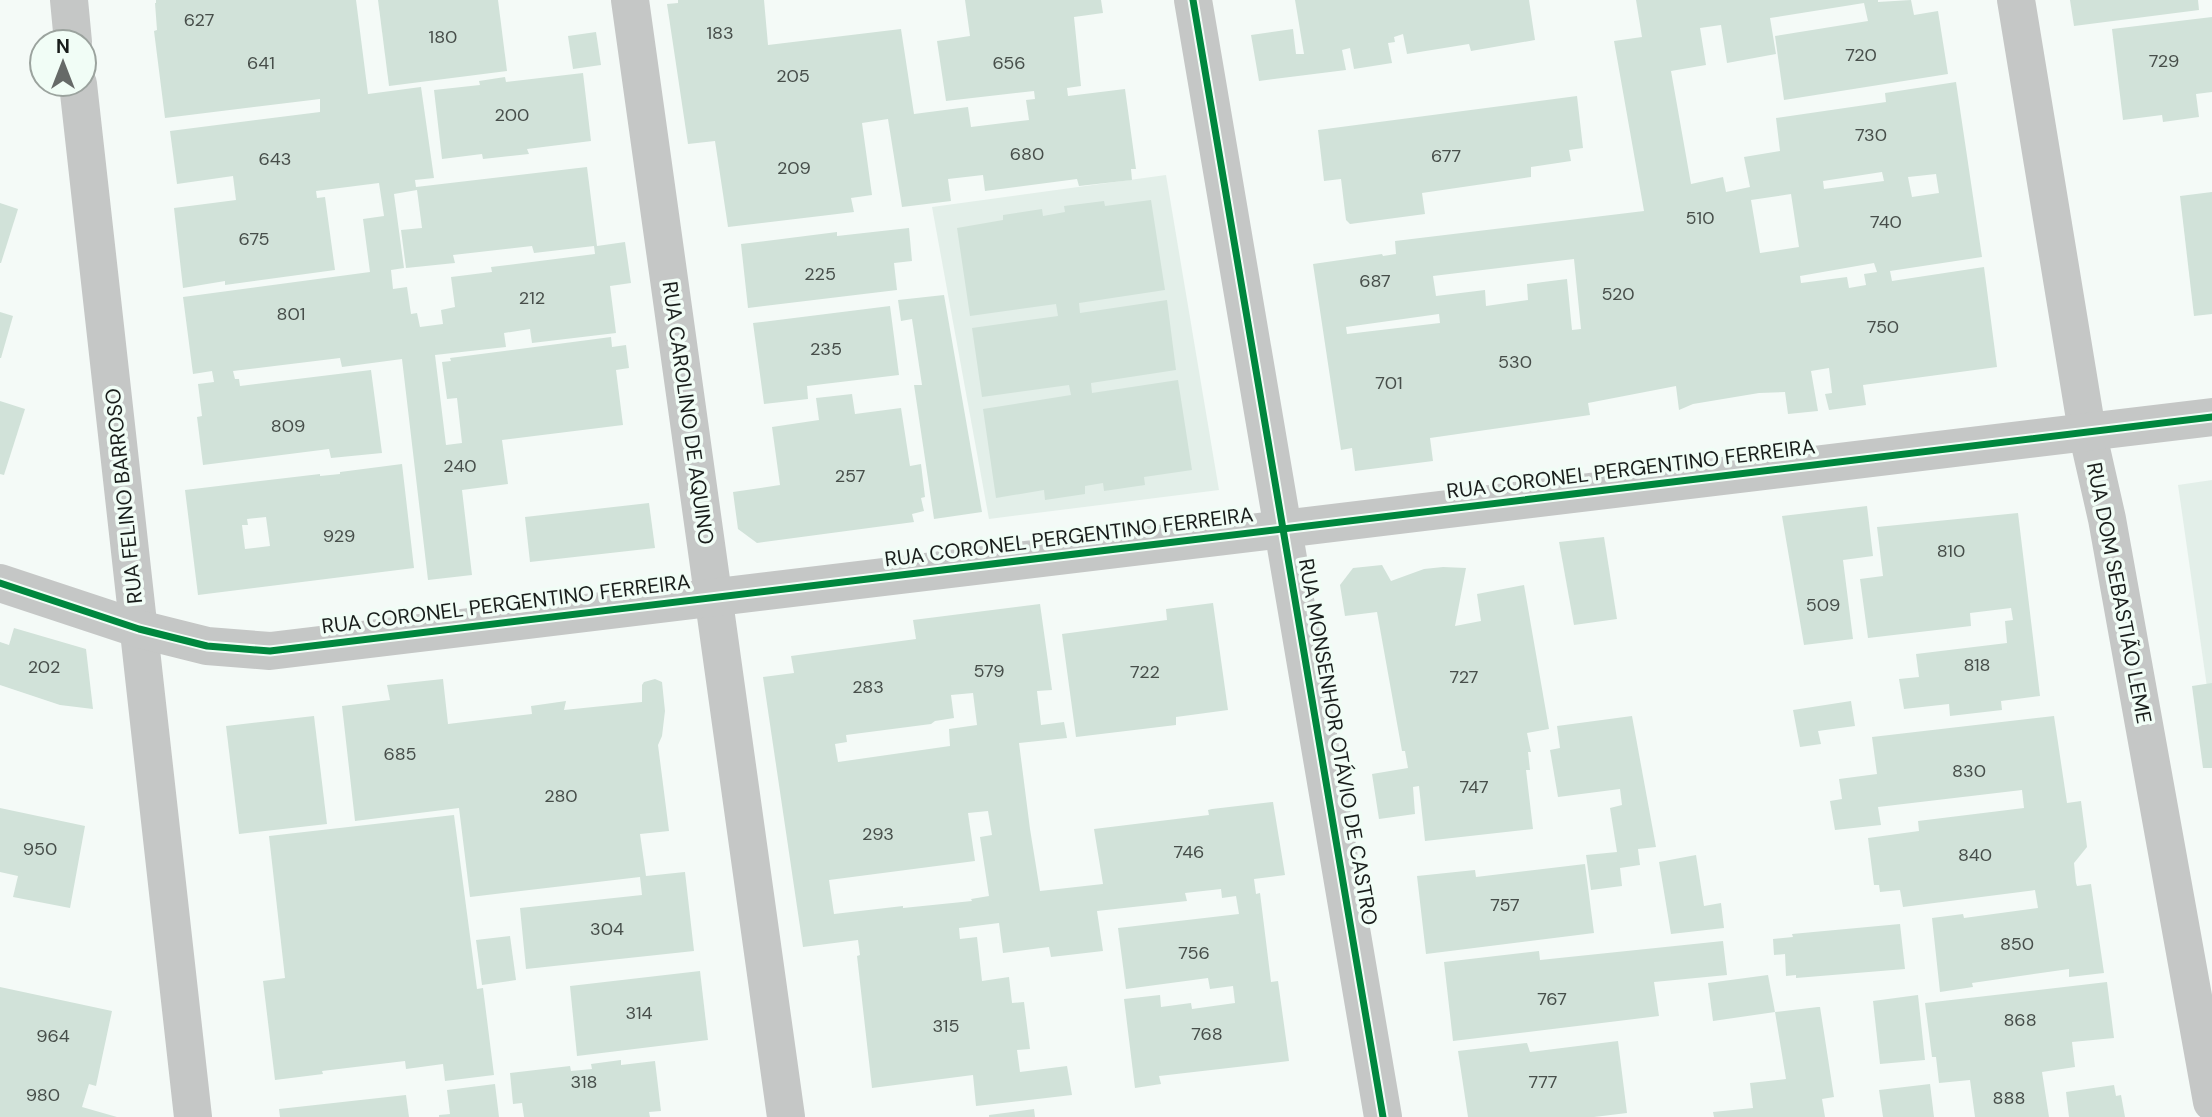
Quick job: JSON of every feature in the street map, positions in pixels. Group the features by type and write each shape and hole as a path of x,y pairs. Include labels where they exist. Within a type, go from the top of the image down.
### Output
{"street":[{"path":"69,0 72,28"},
{"name":"RUA CAROLINO DE AQUINO","path":"630,0 786,1117"},
{"name":"RUA MONSENHOR OTÁVIO DE CASTRO","path":"1193,0 1383,1117"},
{"name":"RUA DOM SEBASTIÃO LEME","path":"2016,0 2087,431 2107,519 2212,1102"},
{"name":"RUA FELINO BARROSO","path":"80,98 193,1117"},
{"name":"RUA CORONEL PERGENTINO FERREIRA","path":"0,583 139,629 207,646 270,651 2212,417"}],"shaded area":[{"path":"1166,175 1219,490 989,519 932,207"},
{"path":"2212,480 2212,722 2178,485"}],"building":[{"path":"156,0 356,0 368,94 421,87 434,178 415,180 416,187 587,167 597,246 625,242 631,283 610,286 616,333 532,343 530,329 504,333 506,347 435,355 446,445 462,443 457,398 447,399 442,362 451,361 450,358 611,337 612,347 626,345 629,368 616,370 623,425 502,440 508,484 462,490 472,575 428,580 402,359 342,367 340,358 233,371 240,386 371,370 382,453 331,458 329,449 203,465 197,417 202,416 198,384 214,382 212,371 193,374 183,297 370,272 363,219 384,216 379,183 316,191 317,198 325,197 335,270 183,288 174,208 236,200 233,176 177,184 170,131 320,112 320,99 165,118 154,31 157,30","holes":["417,190 422,228 401,230 406,268 455,263 453,255 532,246 534,253 594,246 595,254 491,267 492,272 451,277 455,307 441,310 443,324 420,327 417,313 411,314 407,287 393,289 391,270 404,268 394,194"]},
{"path":"378,0 498,0 507,71 389,86"},
{"path":"678,0 764,0 768,45 901,29 914,114 968,107 971,127 1029,120 1026,100 1035,99 1034,91 946,101 937,41 970,36 965,0 1101,0 1103,13 1074,17 1081,86 1067,88 1068,96 1125,89 1136,169 1131,169 1132,180 1079,186 1077,179 985,191 983,175 948,179 951,201 902,207 888,119 862,123 872,195 851,198 854,212 728,227 715,141 688,144 667,4 678,3"},
{"path":"1295,0 1529,0 1535,40 1471,51 1469,44 1407,54 1403,34 1394,37 1395,42 1388,43 1392,63 1354,69 1350,48 1342,50 1346,70 1259,81 1251,35 1293,29 1296,54 1304,54"},
{"path":"1636,0 1911,0 1914,15 1938,11 1948,74 1784,100 1775,36 1868,21 1864,3 1770,18 1776,54 1727,63 1721,25 1700,28 1706,65 1671,71 1691,184 1723,177 1726,192 1750,187 1744,157 1780,151 1776,118 1886,102 1885,93 1956,82 1982,257 1890,271 1892,281 1984,267 1997,367 1863,385 1866,405 1829,410 1825,394 1832,393 1829,368 1811,371 1818,411 1788,414 1785,392 1759,393 1693,404 1679,410 1676,386 1588,403 1590,415 1430,438 1433,461 1355,471 1352,448 1341,450 1313,264 1396,254 1395,241 1644,211 1614,41 1642,37","holes":["1882,172 1884,181 1824,189 1823,181","1936,174 1939,193 1912,197 1908,177","1791,194 1799,247 1760,253 1751,200","1574,259 1581,329 1572,330 1567,279 1527,284 1528,300 1486,306 1485,290 1436,296 1433,276","1874,263 1877,272 1864,274 1866,285 1849,288 1847,277 1801,283 1800,276","1439,314 1440,323 1347,334 1346,327"]},
{"path":"2070,0 2198,0 2199,10 2074,26"},
{"path":"2212,17 2212,92 2196,94 2199,117 2163,122 2162,115 2123,120 2112,29"},
{"path":"596,32 601,65 573,69 568,36"},
{"path":"583,73 591,141 527,149 529,154 483,159 482,154 442,159 434,90 480,85 479,81 505,77 506,82"},
{"path":"1577,96 1583,148 1569,150 1571,161 1531,167 1531,177 1422,193 1425,214 1350,224 1346,220 1341,179 1324,181 1318,130"},
{"path":"2212,192 2212,314 2194,316 2180,196"},
{"path":"1151,200 1165,290 1079,303 1080,313 1167,300 1176,370 1091,383 1092,393 1178,380 1192,470 1144,477 1145,485 1104,491 1103,483 1085,486 1085,494 1045,500 1044,490 996,498 983,409 1071,395 1069,385 982,397 972,328 1058,316 1056,304 970,316 957,228 1003,220 1003,215 1042,209 1043,216 1065,212 1064,206 1104,201 1105,206"},
{"path":"0,203 18,209 1,263 0,263"},
{"path":"909,228 912,261 894,263 897,290 748,308 741,244 837,232 837,236"},
{"path":"944,295 982,512 934,519 914,385 922,385 912,319 901,321 898,300"},
{"path":"890,306 899,375 807,386 808,399 764,404 753,323"},
{"path":"0,312 13,316 1,358 0,358"},
{"path":"852,394 855,414 901,408 910,466 921,464 925,497 921,498 924,511 912,514 914,522 757,543 738,529 733,492 780,485 772,427 819,420 816,398"},
{"path":"0,401 25,409 4,475 0,474"},
{"path":"402,464 414,568 198,595 185,490","holes":["266,517 270,546 245,549 242,525 248,525 247,519"]},
{"path":"649,503 655,548 530,562 525,517"},
{"path":"1867,506 1873,556 1843,560 1853,639 1804,645 1782,516"},
{"path":"2018,513 2040,696 2001,701 2002,710 1950,716 1949,704 1904,709 1899,679 1919,677 1916,654 2007,643 2005,621 2013,620 2011,608 1970,613 1971,626 1868,638 1860,579 1883,576 1877,527"},
{"path":"1604,537 1617,619 1574,625 1559,542"},
{"path":"1382,565 1391,581 1424,569 1466,568 1455,626 1481,621 1477,594 1524,585 1549,729 1527,733 1531,752 1528,752 1530,770 1526,770 1533,829 1425,841 1419,786 1413,787 1415,814 1379,819 1372,774 1408,768 1405,751 1402,751 1377,612 1345,616 1340,585 1353,568"},
{"path":"1213,603 1228,710 1176,717 1176,725 1076,737 1062,634 1167,620 1166,609"},
{"path":"1040,604 1052,690 1037,691 1041,725 1064,722 1067,738 1019,743 1040,891 1103,884 1094,829 1209,815 1208,810 1212,809 1273,802 1285,875 1254,879 1256,894 1260,893 1271,982 1278,981 1289,1061 1159,1076 1161,1084 1135,1088 1124,999 1160,995 1161,1007 1191,1003 1192,1009 1235,1003 1233,986 1210,989 1208,978 1126,989 1118,928 1239,914 1236,896 1222,898 1221,889 1185,893 1187,901 1097,911 1103,951 1051,957 1049,947 1003,953 999,923 959,928 960,939 977,937 982,981 1009,977 1012,1003 1024,1002 1030,1049 1017,1050 1020,1072 1067,1066 1072,1095 976,1106 973,1075 872,1088 857,956 860,955 858,940 803,947 763,677 794,673 791,656 916,639 913,620","holes":["973,693 977,725 949,729 950,746 838,762 835,744 847,742 846,735 931,724 954,718 951,695","988,811 992,835 980,837 989,896 971,899 972,901 834,914 829,880 975,861 968,813"]},
{"path":"14,628 86,649 93,709 60,705 0,685 0,642 9,645"},
{"path":"443,679 448,724 532,714 531,706 566,701 564,710 642,702 644,682 655,679 662,682 665,711 662,736 658,745 669,831 640,834 646,876 685,872 694,951 526,969 520,908 642,895 640,877 470,897 459,808 355,821 342,706 390,700 387,685"},
{"path":"2212,683 2212,768 2203,768 2192,686"},
{"path":"1851,701 1855,726 1818,731 1821,744 1800,747 1793,710"},
{"path":"314,716 327,824 239,834 226,726"},
{"path":"1632,716 1656,847 1638,849 1640,865 1620,868 1622,886 1591,890 1586,855 1617,852 1610,808 1622,805 1620,789 1558,797 1550,750 1560,748 1557,726"},
{"path":"2054,716 2067,803 2081,801 2087,847 2074,863 2076,883 2077,886 2091,884 2104,973 2069,977 2069,969 1972,983 1973,987 1940,992 1932,918 1963,914 1964,918 2038,908 2035,890 1903,907 1900,890 1880,892 1879,885 1874,885 1868,838 1919,831 1918,821 2024,808 2022,790 1878,807 1881,825 1835,830 1830,801 1842,799 1839,779 1877,774 1872,737"},
{"path":"0,808 85,826 70,908 13,897 18,876 0,872"},
{"path":"454,815 477,989 483,988 494,1075 445,1081 443,1064 406,1069 405,1061 322,1071 323,1074 275,1080 263,981 285,978 269,836"},
{"path":"1696,855 1704,906 1721,903 1724,928 1671,934 1659,862"},
{"path":"1585,864 1594,933 1426,954 1417,876 1475,870 1476,877"},
{"path":"1900,924 1905,969 1796,978 1796,975 1786,976 1785,954 1774,955 1773,939 1793,937 1792,934"},
{"path":"510,936 516,980 482,985 476,940"},
{"path":"1723,941 1727,975 1654,982 1659,1016 1453,1041 1444,962 1539,951 1540,960"},
{"path":"700,971 708,1040 577,1056 570,986"},
{"path":"1768,975 1775,1012 1713,1021 1708,983"},
{"path":"2107,982 2114,1038 2072,1042 2075,1067 2042,1072 2049,1117 1975,1117 1970,1080 1939,1083 1936,1057 1932,1057 1925,1003"},
{"path":"0,987 112,1011 96,1086 89,1084 82,1107 117,1117 0,1117"},
{"path":"1918,995 1925,1060 1880,1064 1873,1001"},
{"path":"1820,1007 1834,1097 1822,1099 1825,1117 1714,1117 1713,1112 1753,1108 1750,1083 1786,1079 1775,1012"},
{"path":"1618,1041 1627,1113 1594,1117 1468,1117 1458,1051 1527,1043 1530,1052"},
{"path":"621,1060 621,1065 655,1061 661,1111 649,1112 650,1117 524,1117 522,1103 513,1104 510,1073 570,1066 571,1071 592,1069 591,1064"},
{"path":"495,1084 499,1117 439,1117 450,1114 447,1090"},
{"path":"1930,1084 1934,1117 1883,1117 1879,1090"},
{"path":"2114,1085 2116,1096 2121,1095 2125,1117 2069,1117 2066,1092"},
{"path":"406,1095 409,1117 280,1117 279,1109"},
{"path":"1034,1109 1035,1117 989,1117 989,1115"}],"cycle path":[{"path":"1193,0 1383,1117"},
{"path":"0,583 139,629 207,646 270,651 2212,417"}]}
